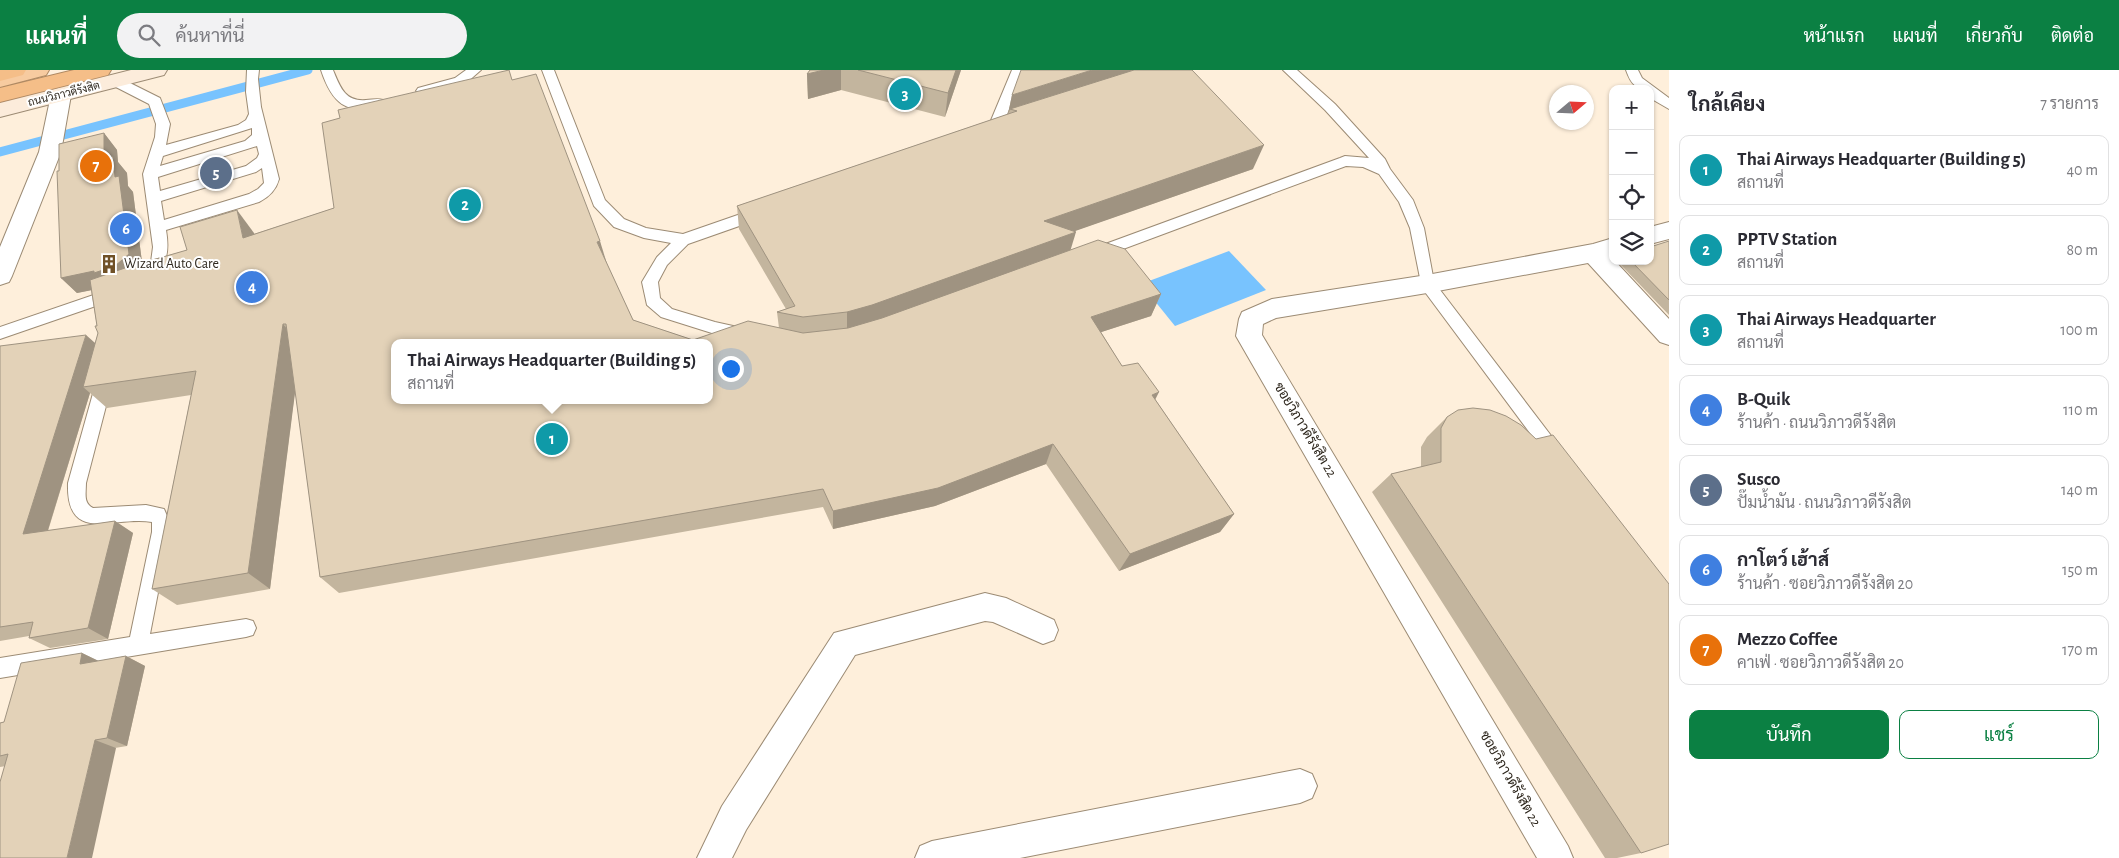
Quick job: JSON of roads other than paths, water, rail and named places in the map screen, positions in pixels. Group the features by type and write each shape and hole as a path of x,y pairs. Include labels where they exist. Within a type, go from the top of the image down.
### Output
{"highway":[{"path":"0,74 16,70"},
{"path":"0,80 39,70"},
{"path":"0,95 108,75"}],"main road":[{"name":"ถนนวิภาวดีรังสิต","path":"0,110 61,94 108,75 157,70"}],"street":[{"path":"0,276 53,138 61,94"},
{"path":"1654,235 1669,230"},
{"path":"1603,250 1669,335"},
{"name":"ซอยวิภาวดีรังสิต 22","path":"1556,858 1249,336 1251,318 1272,309 1427,284 1603,250"},
{"path":"714,858 734,818 845,642 985,607 995,608 1043,630"},
{"path":"932,858 1300,786"}],"lane":[{"path":"406,96 460,81 475,70"},
{"path":"548,70 599,202 619,223 644,233 683,240"},
{"path":"1012,124 989,132 1018,70"},
{"path":"1289,70 1330,107 1380,162 1384,171 1406,200 1413,214 1427,284 1569,472"},
{"path":"1632,70 1636,80 1642,85"},
{"path":"328,72 336,94 348,103 361,107 388,100"},
{"path":"158,227 262,195 269,188 272,179 252,92 252,74"},
{"path":"0,333 133,288 146,280 158,263 161,247 150,174 159,152 163,124 156,101 108,75"},
{"path":"1654,94 1669,105"},
{"path":"159,152 243,128 251,123 257,113"},
{"path":"150,174 250,144 261,131"},
{"path":"154,198 251,168 262,161 266,153"},
{"path":"1078,260 1345,161 1365,162 1384,171"},
{"path":"758,337 690,321 667,313 653,301 650,282 662,261 683,240 777,207"},
{"path":"109,363 77,483 75,497 79,508 93,516 104,517 149,511 158,515 160,519 161,532 138,646"},
{"path":"0,668 246,628"}],"water":[{"path":"1229,251 1266,290 1175,326 1141,284"}],"waterway":[{"path":"0,152 308,70"}],"place":[{"name":"Thai Airways Headquarter","path":"905,94"},
{"name":"Mezzo Coffee","path":"96,166"},
{"name":"Susco","path":"216,173"},
{"name":"PPTV Station","path":"465,205"},
{"name":"กาโตว์ เฮ้าส์","path":"126,229"},
{"name":"Wizard Auto Care","path":"109,264"},
{"name":"B-Quik","path":"252,287"},
{"name":"Thai Airways Headquarter (Building 5)","path":"552,439"}]}
